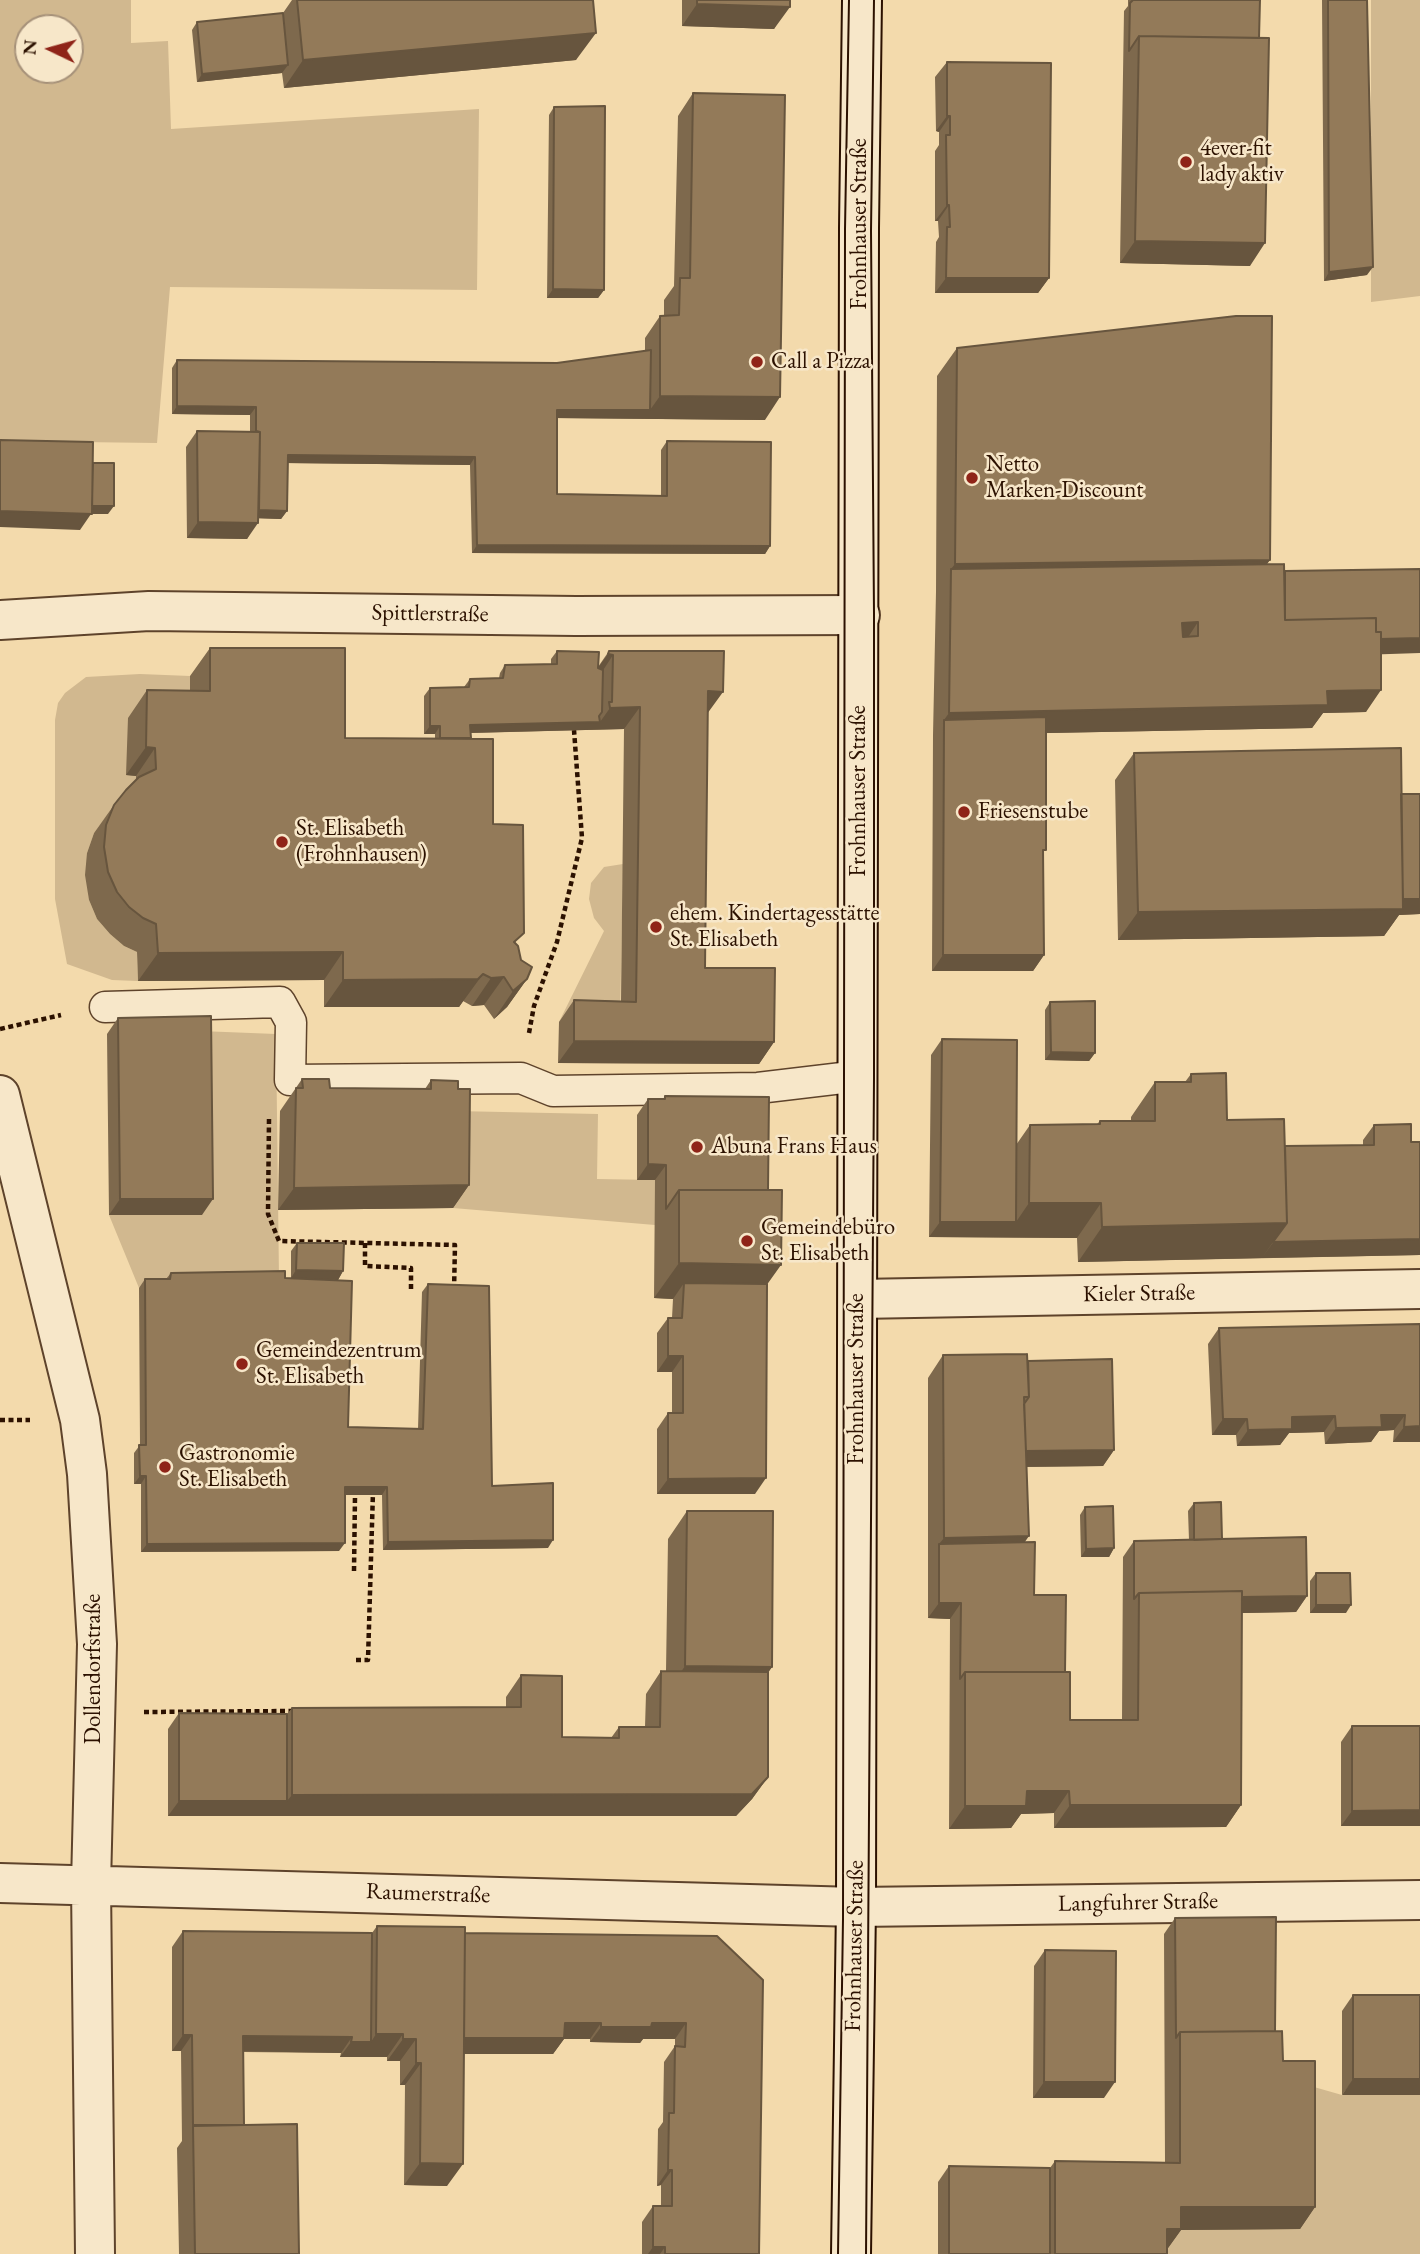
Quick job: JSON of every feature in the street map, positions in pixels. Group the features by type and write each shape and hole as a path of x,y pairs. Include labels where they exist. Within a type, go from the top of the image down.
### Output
{"street":[{"name":"Frohnhauser Straße","path":"851,2254 856,1907 859,228 862,0"},
{"name":"Spittlerstraße","path":"0,620 149,611 576,616 860,615"},
{"name":"Dollendorfstraße","path":"0,1095 80,1420 87,1474 97,1644 91,1884 94,2254"},
{"name":"Kieler Straße","path":"858,1298 1420,1289"},
{"name":"Raumerstraße","path":"0,1883 856,1907"},
{"name":"Langfuhrer Straße","path":"856,1907 1420,1900"}],"lane":[{"path":"105,1007 280,1002 291,1022 290,1080 300,1081 521,1078 553,1091 758,1087 859,1076"}],"path":[{"path":"530,1027 534,1006 557,942 582,838 574,730"},
{"path":"0,1029 47,1017"},
{"path":"269,1110 268,1214 279,1241 454,1245 454,1301"},
{"path":"365,1243 365,1266 411,1268 411,1291"},
{"path":"356,1660 368,1660 373,1479"},
{"path":"354,1571 355,1496"},
{"path":"253,1711 254,1720"},
{"path":"95,1712 293,1711"}],"shaded area":[{"path":"0,0 131,0 131,43 168,41 171,129 479,109 477,290 170,287 157,443 0,441"},
{"path":"1371,0 1420,0 1420,296 1371,302"},
{"path":"140,674 190,676 190,719 127,775 136,776 136,797 106,817 94,833 87,853 89,900 97,919 124,946 137,952 138,981 112,980 67,964 55,899 55,720 58,703 65,693 86,677"},
{"path":"623,864 620,1024 559,1022 604,931 594,918 589,899 591,883 604,867"},
{"path":"200,1031 276,1034 279,1279 139,1288 109,1215 202,1215"},
{"path":"455,1111 598,1114 597,1179 655,1180 655,1225 453,1208"},
{"path":"1300,2083 1342,2095 1420,2095 1420,2254 1166,2254 1166,2230"}],"building":[{"path":"297,0 593,0 596,33 303,60"},
{"path":"697,0 790,0 790,7 697,4"},
{"path":"1133,0 1260,0 1259,38 1139,36 1129,51 1130,3"},
{"path":"1328,0 1367,0 1373,267 1329,272"},
{"path":"283,13 288,65 202,74 197,22"},
{"name":"4ever-fit lady aktiv","path":"1139,36 1269,38 1265,243 1135,241"},
{"path":"947,62 1051,63 1049,278 946,278 947,227 950,227 947,205 946,135 950,135 950,116 947,116"},
{"path":"693,93 785,95 780,397 660,396 660,316 679,315 680,278 690,278"},
{"path":"605,106 604,290 553,289 554,107"},
{"path":"1236,316 1272,316 1270,560 955,564 957,348"},
{"path":"651,350 650,410 557,410 557,494 667,496 667,441 771,442 770,546 477,545 475,457 288,455 287,511 259,510 260,432 256,431 256,407 177,406 177,360 557,363"},
{"path":"197,431 260,432 258,523 198,522"},
{"path":"0,440 93,442 92,514 0,511"},
{"path":"93,463 114,463 114,506 92,506"},
{"path":"1284,564 1285,620 1376,618 1376,632 1381,632 1381,690 1327,691 1328,705 949,713 951,569","holes":["1198,622 1198,636 1183,637 1182,623"]},
{"path":"1420,569 1420,638 1381,639 1381,632 1376,632 1376,618 1285,620 1285,571"},
{"name":"St. Elisabeth (Frohnhausen)","path":"210,648 345,648 345,738 493,739 493,824 523,825 524,933 514,942 518,946 521,960 532,967 527,979 513,991 504,977 491,978 483,974 478,979 343,980 343,952 158,953 156,924 129,907 117,892 108,872 104,847 106,825 114,805 126,790 139,777 156,769 155,748 146,747 147,690 210,691"},
{"path":"557,651 599,652 598,668 603,670 600,722 470,725 471,738 440,738 440,726 430,726 430,688 469,687 470,679 503,678 505,665 557,664"},
{"name":"ehem. Kindertagesstätte St. Elisabeth","path":"609,651 724,651 723,692 708,691 705,968 775,968 774,1042 574,1041 574,1000 636,1002 640,707 610,708 613,655 608,654"},
{"path":"1046,717 1044,955 943,955 944,720"},
{"path":"1401,748 1403,909 1138,912 1134,753"},
{"path":"1401,794 1420,794 1420,899 1403,899"},
{"path":"1095,1001 1095,1053 1051,1052 1050,1002"},
{"path":"211,1016 213,1199 120,1199 118,1018"},
{"path":"942,1039 1017,1040 1016,1222 940,1222"},
{"path":"1226,1073 1227,1120 1284,1119 1287,1223 1102,1227 1101,1203 1029,1203 1030,1125 1155,1121 1155,1082 1191,1082 1191,1074"},
{"path":"302,1079 329,1079 330,1088 431,1089 431,1080 458,1081 458,1089 470,1089 469,1185 294,1188 296,1088 303,1088"},
{"name":"Abuna Frans Haus","path":"665,1096 769,1097 768,1190 679,1190 666,1209 666,1165 648,1164 648,1099 665,1099"},
{"path":"1411,1124 1411,1142 1420,1142 1420,1239 1273,1242 1287,1223 1285,1146 1374,1145 1374,1125"},
{"path":"679,1190 782,1190 781,1265 679,1263"},
{"path":"297,1243 344,1243 343,1271 296,1270"},
{"name":"Gemeindezentrum St. Elisabeth","path":"285,1271 285,1278 352,1281 348,1427 423,1429 428,1284 489,1286 492,1486 553,1483 553,1540 388,1542 387,1487 345,1487 345,1543 147,1544 146,1476 140,1476 139,1445 146,1445 145,1279 170,1279 171,1273"},
{"path":"684,1283 767,1284 766,1478 668,1479 668,1413 683,1413 683,1356 668,1356 668,1318 682,1318"},
{"path":"1420,1324 1420,1426 1404,1427 1405,1415 1381,1415 1382,1427 1336,1428 1335,1416 1292,1417 1292,1429 1248,1430 1247,1419 1223,1419 1219,1328"},
{"path":"1027,1354 1029,1397 1024,1397 1029,1536 944,1538 943,1355"},
{"path":"1112,1359 1114,1450 1026,1451 1024,1404 1029,1397 1028,1361"},
{"path":"1221,1502 1222,1539 1194,1540 1194,1503"},
{"path":"1113,1506 1114,1548 1086,1549 1085,1507"},
{"path":"687,1511 773,1511 772,1667 685,1666"},
{"path":"1306,1537 1307,1596 1242,1597 1242,1591 1139,1593 1134,1599 1134,1541"},
{"path":"1035,1542 1034,1595 1066,1595 1065,1672 965,1672 960,1679 961,1603 939,1603 939,1544"},
{"path":"1316,1573 1350,1573 1351,1605 1316,1605"},
{"path":"1242,1591 1241,1805 1070,1805 1069,1791 1027,1791 1026,1806 965,1806 965,1672 1070,1672 1070,1720 1138,1720 1139,1593"},
{"path":"661,1671 768,1672 768,1777 752,1794 292,1795 292,1708 521,1707 521,1675 562,1676 562,1737 619,1738 619,1727 660,1727"},
{"path":"179,1713 287,1714 287,1801 179,1801"},
{"path":"1352,1726 1420,1726 1420,1810 1352,1811"},
{"path":"1276,1917 1275,2031 1180,2032 1176,2038 1175,1918"},
{"path":"377,1926 465,1927 463,2164 420,2163 421,2063 416,2063 416,2039 403,2039 403,2034 376,2034"},
{"path":"183,1931 372,1933 371,2042 351,2042 352,2037 243,2036 244,2125 193,2125 192,2035 183,2035"},
{"path":"465,1933 717,1936 763,1980 759,2254 665,2254 665,2247 653,2247 653,2206 672,2206 672,2170 668,2170 669,2113 674,2113 675,2046 685,2047 686,2023 652,2023 651,2027 601,2027 601,2023 565,2023 564,2038 464,2038"},
{"path":"1045,1950 1116,1951 1115,2082 1044,2082"},
{"path":"1353,1995 1420,1995 1420,2079 1353,2079"},
{"path":"1282,2031 1283,2061 1315,2061 1315,2207 1181,2207 1181,2229 1167,2229 1167,2254 1055,2254 1055,2161 1180,2163 1180,2032"},
{"path":"297,2124 299,2254 195,2254 193,2126"},
{"path":"949,2166 1050,2168 1050,2254 949,2254"}],"tram line":[{"path":"838,2254 843,1919 845,229 849,0"},
{"path":"866,2254 874,1078 871,231 874,0"}],"place":[{"name":"4ever-fit lady aktiv","path":"1186,162"},
{"name":"Call a Pizza","path":"757,362"},
{"name":"Netto Marken-Discount","path":"972,478"},
{"name":"Friesenstube","path":"964,812"},
{"name":"St. Elisabeth (Frohnhausen)","path":"282,842"},
{"name":"ehem. Kindertagesstätte St. Elisabeth","path":"656,927"},
{"name":"Abuna Frans Haus","path":"697,1147"},
{"name":"Gemeindebüro St. Elisabeth","path":"747,1241"},
{"name":"Gemeindezentrum St. Elisabeth","path":"242,1364"},
{"name":"Gastronomie St. Elisabeth","path":"165,1467"}]}
